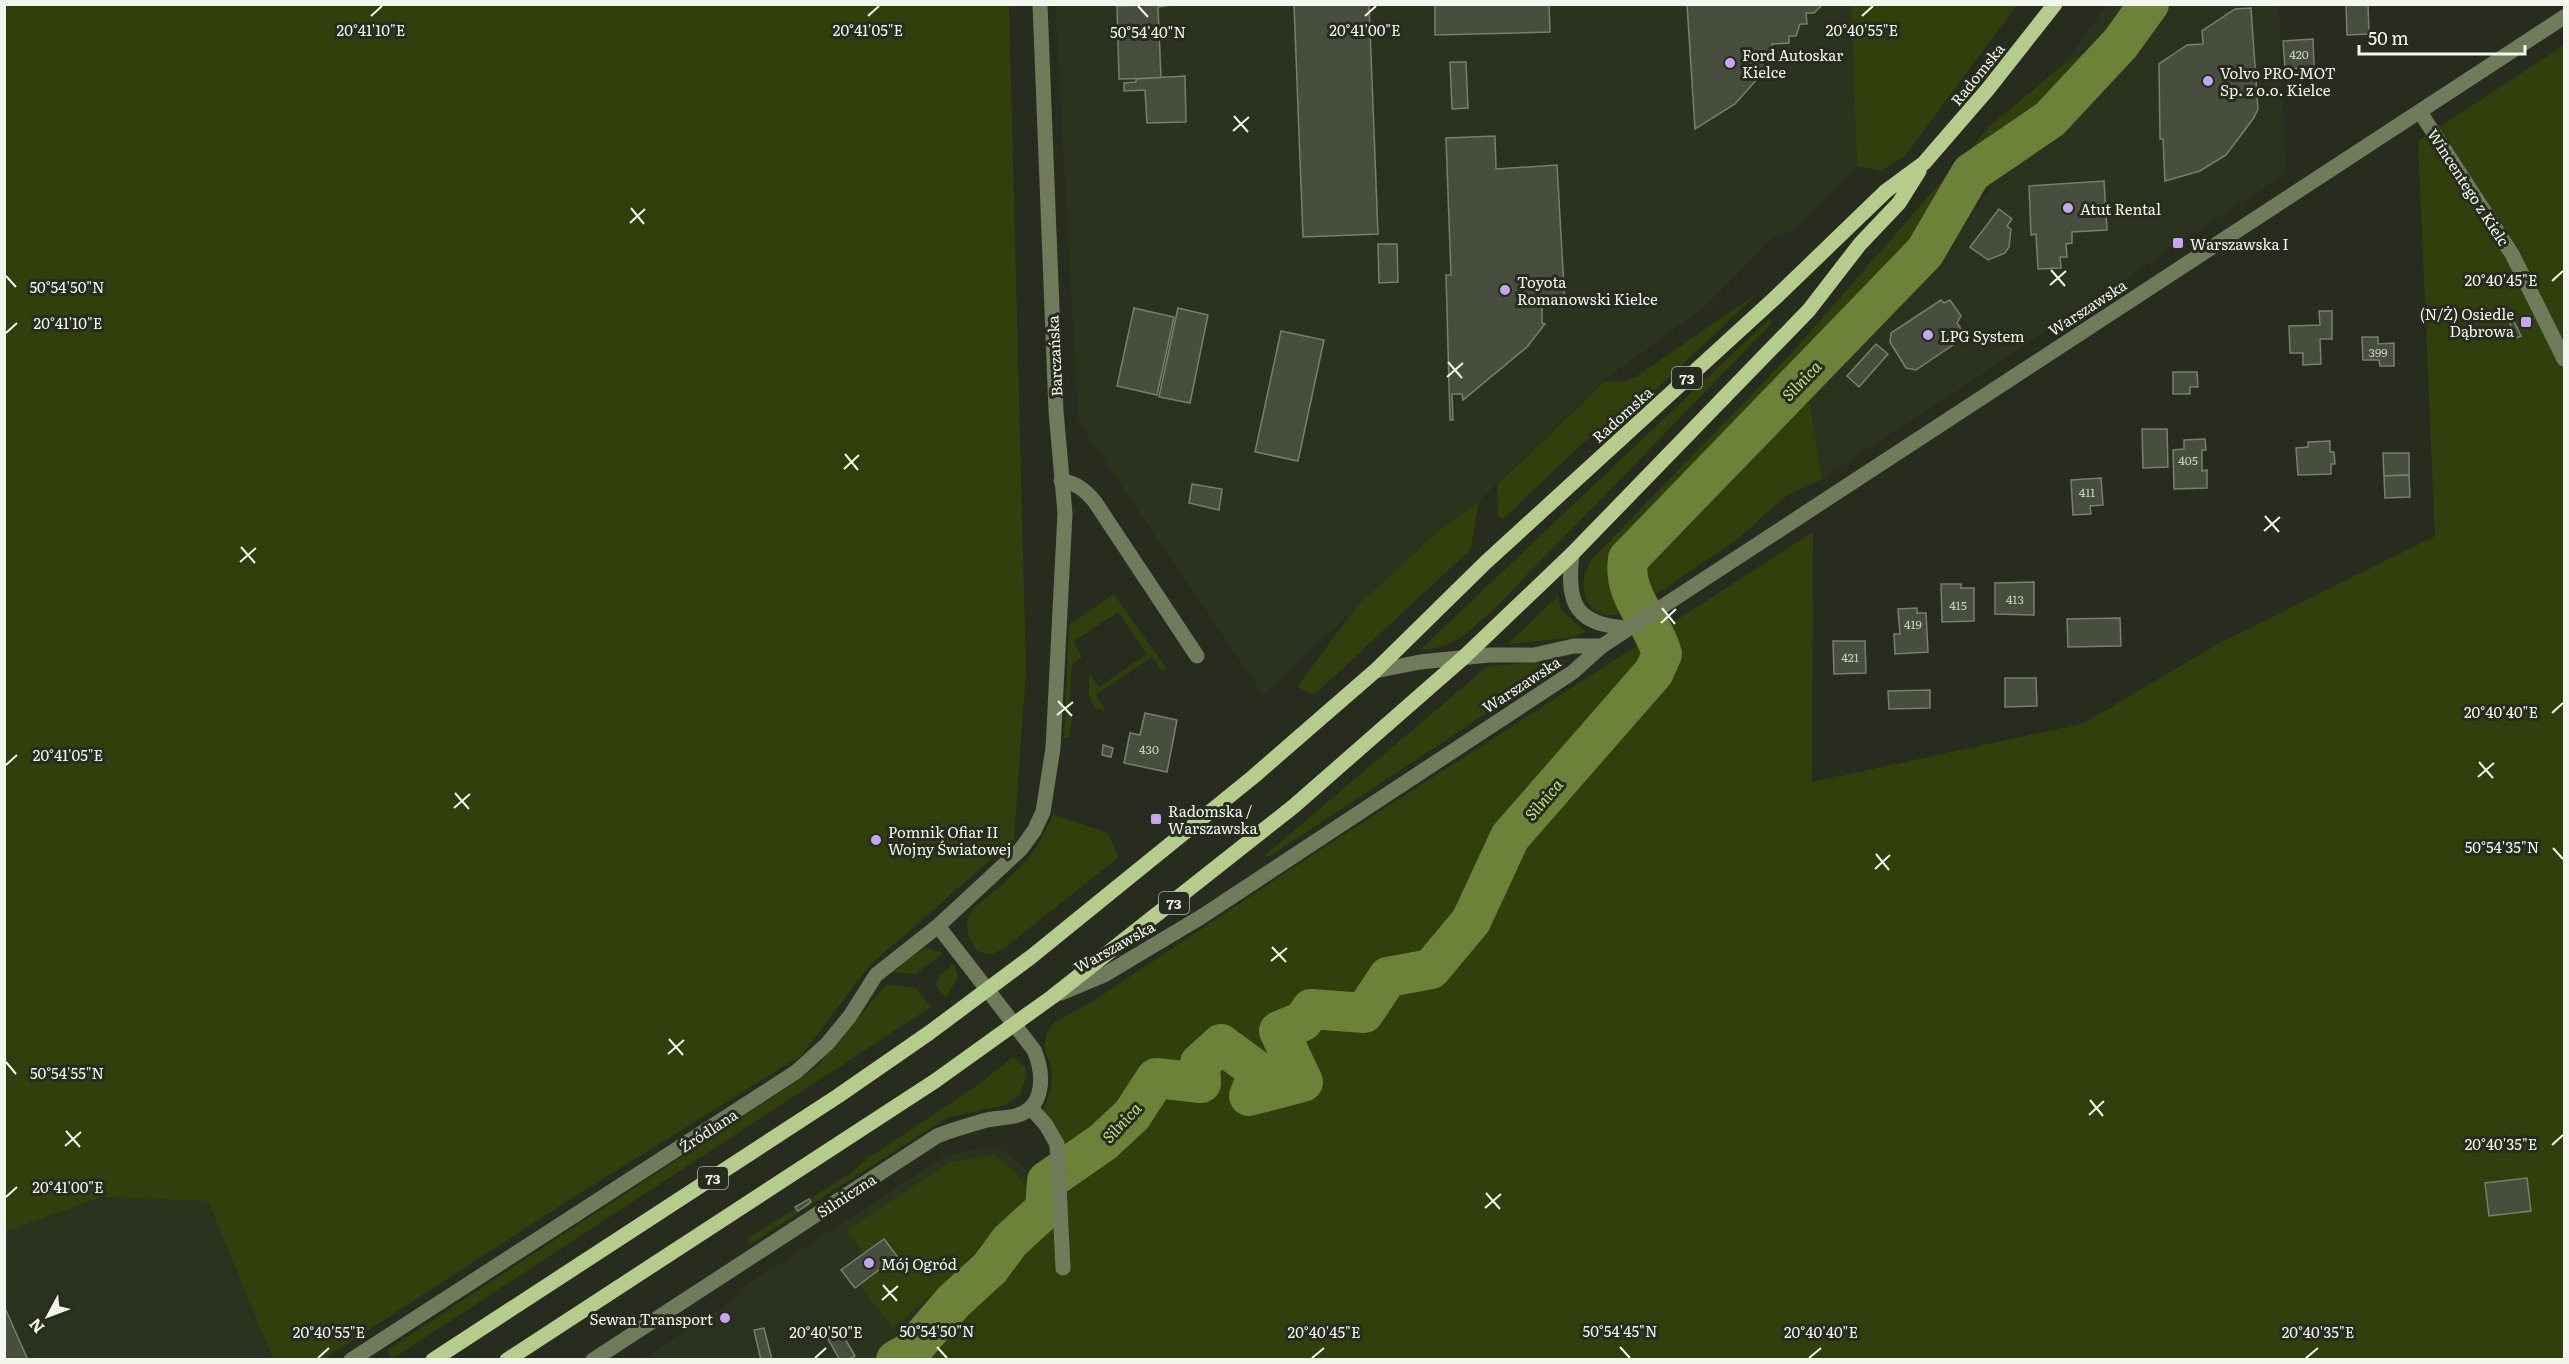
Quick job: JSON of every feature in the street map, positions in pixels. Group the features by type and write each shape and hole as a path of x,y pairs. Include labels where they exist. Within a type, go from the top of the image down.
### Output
{"main road":[{"name":"Radomska","path":"1572,554 1809,310 1860,244 1899,203 1924,164 1988,89 2055,4"},
{"name":"Radomska","path":"1375,671 1485,563 1767,306 1886,191 1924,164"},
{"name":"Warszawska","path":"1052,997 1289,811 1462,658 1572,554"},
{"name":"Warszawska","path":"988,989 1031,957 1253,777 1375,671"},
{"name":"73","path":"433,1359 838,1096 988,989"},
{"name":"73","path":"507,1359 893,1109 1052,997"}],"street":[{"name":"Barczańska","path":"1021,849 1034,831 1043,812 1053,748 1065,513 1053,343 1040,4"},
{"name":"Warszawska","path":"1052,997 1104,975 1201,917 1573,672 1602,646 1629,628 2565,17"},
{"name":"Wincentego z Kielc","path":"2420,112 2512,254 2565,359"},
{"path":"1061,481 1084,489 1095,502 1197,656"},
{"path":"1572,554 1569,580 1571,600 1578,611 1606,627 1629,628"},
{"name":"Warszawska","path":"1375,671 1420,662 1534,655 1574,646 1602,646"},
{"name":"Źródlana","path":"351,1359 796,1072 812,1059 838,1030 876,975 938,926 1021,849"},
{"path":"938,926 1028,1040 1038,1059 1042,1088 1031,1108 1057,1144 1063,1268"},
{"name":"Silniczna","path":"593,1359 937,1136 960,1127 1016,1116 1031,1108"}],"shaded area":[{"path":"1055,5 1851,5 1857,166 1792,231 1771,239 1706,306 1608,377 1479,501 1437,532 1263,695 1093,444 1078,418"},
{"path":"2107,5 2279,5 2286,173 1822,479 1808,393 1929,261 1940,260 2017,150 2067,59"},
{"path":"997,1146 1025,1168 1040,1193 904,1334 872,1359 642,1360 740,1296 739,1290 948,1154"},
{"path":"102,1197 208,1201 273,1359 5,1360 5,1232"}],"green space":[{"path":"5,4 1009,5 1026,672 1014,839 869,966 802,1055 577,1195 324,1359 273,1359 208,1201 102,1197 5,1232"},
{"path":"1851,5 2017,5 1905,156 1881,171 1857,166"},
{"path":"2098,44 2113,46 2101,67 2070,105 2026,148 1991,173 1956,214 1929,261 1808,392 1822,479 1784,497 1739,538 1658,593 1653,593 1621,614 1605,615 1596,611 1585,596 1584,587 1588,566 1594,557 1790,355 1991,125 2058,69"},
{"path":"2564,45 2564,1359 872,1360 904,1334 1040,1193 1058,1188 1041,1114 1051,1089 1052,1071 1044,1046 1047,1032 1055,1022 1093,1001 1326,846 1813,532 1812,782 2082,724 2216,645 2435,536 2418,141"},
{"path":"1759,292 1648,397 1583,443 1503,519 1498,517 1497,485 1605,381 1623,382 1637,376"},
{"path":"1769,319 1772,323 1491,612 1451,643 1420,650"},
{"path":"1479,501 1471,549 1314,695 1297,687 1356,607 1437,532"},
{"path":"1114,594 1166,668 1162,671 1152,657 1096,695 1106,710 1094,708 1089,695 1089,673 1099,687 1147,654 1118,612 1073,642 1082,657 1072,664 1069,714 1072,719 1069,738 1064,738 1069,625"},
{"path":"1558,596 1561,610 1586,632 1568,638 1508,644"},
{"path":"1568,660 1270,856 1264,856 1488,666"},
{"path":"1053,814 1108,833 1119,857 1003,949 989,955 977,951 968,932 967,922 971,912 1025,862 1037,846"},
{"path":"927,948 944,953 915,974 893,972 915,954"},
{"path":"954,964 958,977 946,998 936,986 939,975"},
{"path":"887,984 916,988 931,1007 392,1359 387,1350 817,1066"},
{"path":"1013,1057 1025,1067 1027,1075 1020,1095 1006,1105 946,1118 749,1245 747,1239 849,1174 867,1159 975,1087"},
{"path":"994,1155 1017,1173 1030,1194 948,1281 893,1328 859,1285 896,1256 884,1239 863,1254 847,1230 950,1162"}],"building":[{"path":"1178,4 1158,7 1161,78 1119,79 1117,6"},
{"path":"1294,4 1369,4 1378,234 1303,237"},
{"path":"1435,4 1549,4 1550,32 1435,35"},
{"name":"Ford Autoskar Kielce","path":"1687,4 1822,5 1814,13 1806,13 1807,24 1800,24 1796,36 1789,36 1789,43 1772,44 1773,57 1766,69 1735,104 1695,129"},
{"path":"2346,4 2368,4 2369,34 2347,35"},
{"name":"Volvo PRO-MOT Sp. z o.o. Kielce","path":"2251,8 2258,109 2226,155 2200,171 2165,181 2163,139 2160,139 2159,64 2187,45 2203,44 2202,31 2235,9"},
{"path":"2313,39 2314,67 2285,69 2283,41"},
{"path":"1450,62 1466,62 1468,108 1452,109"},
{"path":"1185,76 1186,122 1147,123 1145,90 1124,91 1124,83 1136,82 1136,79"},
{"name":"Toyota Romanowski Kielce","path":"1495,136 1496,169 1557,165 1565,305 1542,306 1542,323 1545,324 1527,347 1463,400 1462,394 1452,394 1453,420 1450,420 1446,275 1451,275 1446,138"},
{"name":"Atut Rental","path":"2104,181 2107,230 2072,232 2072,243 2066,244 2067,257 2060,257 2061,268 2038,269 2036,234 2031,235 2029,186"},
{"path":"1999,209 2012,219 2007,226 2011,229 2009,247 2005,253 1988,260 1970,247"},
{"path":"1378,244 1397,244 1398,282 1379,283"},
{"name":"LPG System","path":"1941,300 1944,303 1950,300 1961,316 1957,323 1966,336 1916,370 1906,368 1890,342 1891,333"},
{"path":"1134,308 1174,317 1157,395 1117,386"},
{"path":"1178,308 1208,315 1190,403 1159,397"},
{"path":"2319,311 2332,311 2332,339 2320,339 2321,364 2303,365 2303,353 2290,353 2289,326 2320,325"},
{"path":"2512,317 2521,336 2516,338 2508,319"},
{"path":"1281,331 1324,340 1298,461 1255,452"},
{"path":"2362,337 2378,337 2378,344 2394,343 2394,366 2380,366 2379,360 2363,360"},
{"path":"1876,344 1888,354 1859,387 1847,376"},
{"path":"2173,372 2197,372 2198,387 2190,387 2190,394 2173,394"},
{"path":"2142,429 2167,429 2168,467 2143,468"},
{"path":"2205,439 2206,450 2202,450 2202,471 2207,470 2207,488 2174,489 2173,450 2184,449 2184,440"},
{"path":"2330,441 2330,452 2334,452 2335,464 2331,464 2331,474 2298,475 2296,448 2308,447 2308,442"},
{"path":"2383,453 2409,453 2409,475 2384,476"},
{"path":"2409,475 2410,497 2385,498 2384,476"},
{"path":"2101,478 2103,505 2090,506 2091,514 2073,515 2071,480"},
{"path":"1192,484 1222,489 1219,510 1189,503"},
{"path":"2034,582 2034,615 1995,614 1995,583"},
{"path":"1941,584 1961,584 1961,588 1974,588 1974,621 1942,622"},
{"path":"1917,608 1917,613 1926,613 1928,652 1895,654 1894,634 1900,634 1898,609"},
{"path":"2120,618 2121,646 2068,647 2067,619"},
{"path":"1833,641 1865,641 1866,673 1834,674"},
{"path":"2005,678 2036,678 2037,706 2005,707"},
{"path":"1930,690 1930,708 1889,709 1888,691"},
{"path":"1145,713 1177,720 1167,772 1124,763 1130,733 1140,735"},
{"path":"1103,745 1113,748 1111,757 1102,755"},
{"path":"2527,1178 2531,1211 2489,1216 2485,1183"},
{"path":"809,1199 811,1202 798,1211 795,1207"},
{"name":"Mój Ogród","path":"884,1239 897,1256 855,1288 841,1270"},
{"path":"4,1306 28,1360 4,1360"},
{"path":"764,1328 772,1360 761,1360 754,1330"},
{"path":"841,1332 855,1356 848,1360 840,1360 828,1339"}],"waterway":[{"name":"Silnica","path":"896,1360 910,1352 953,1302 990,1268 1010,1241 1045,1209 1047,1181 1103,1142 1132,1115 1156,1078 1201,1083 1200,1063 1221,1044 1259,1072 1249,1096 1303,1082 1279,1031 1303,1021 1311,1009 1364,1013 1388,977 1431,969 1471,921 1510,837 1654,672 1662,654 1630,585 1627,572 1628,559 1925,252 1971,173 2050,119 2120,44 2149,4"}],"place":[{"name":"Ford Autoskar Kielce","path":"1730,63"},
{"name":"Volvo PRO-MOT Sp. z o.o. Kielce","path":"2208,81"},
{"name":"Atut Rental","path":"2068,208"},
{"name":"Warszawska I","path":"2178,243"},
{"name":"Toyota Romanowski Kielce","path":"1505,290"},
{"name":"(N/Ż) Osiedle Dąbrowa","path":"2526,322"},
{"name":"LPG System","path":"1928,335"},
{"name":"Radomska / Warszawska","path":"1156,819"},
{"name":"Pomnik Ofiar II Wojny Światowej","path":"876,840"},
{"name":"Mój Ogród","path":"869,1263"},
{"name":"Sewan Transport","path":"725,1318"}]}
